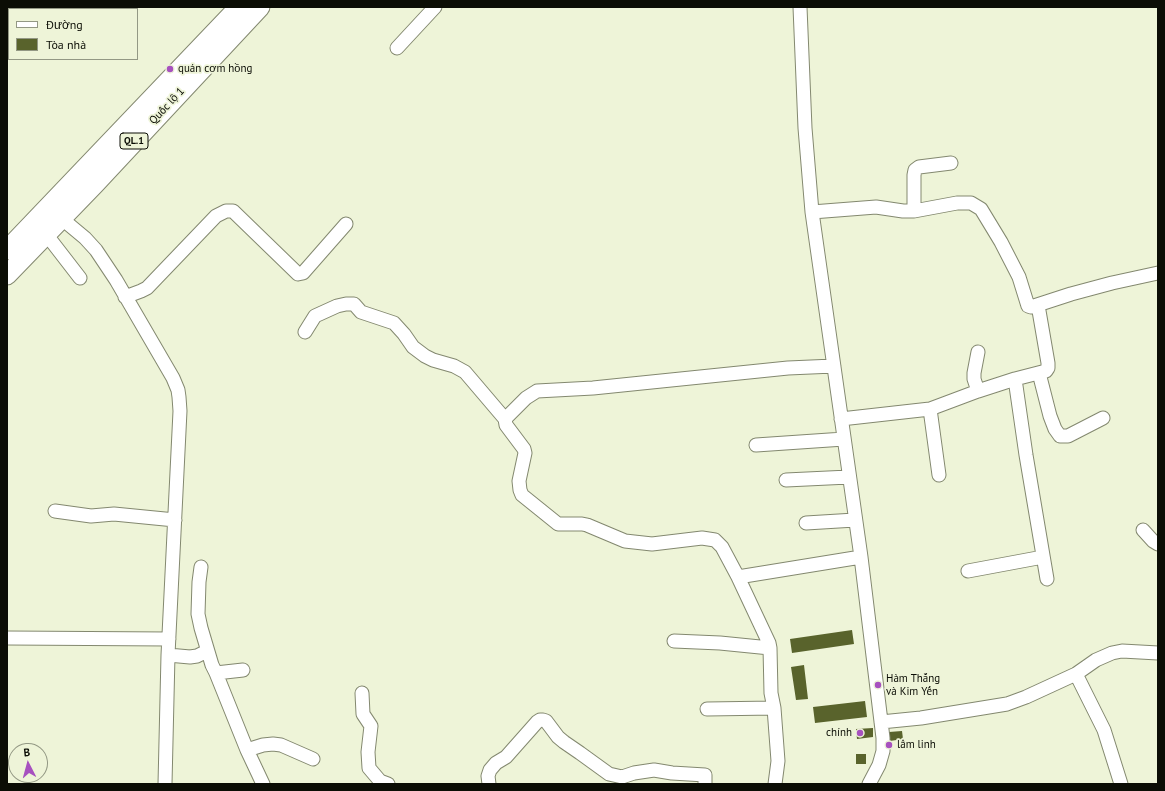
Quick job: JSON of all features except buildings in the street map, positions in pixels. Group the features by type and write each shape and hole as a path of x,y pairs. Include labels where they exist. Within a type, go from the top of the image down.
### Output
{"highway":[{"name":"Quốc lộ 1","path":"7,275 46,234 55,212 239,7"},
{"name":"Quốc lộ 1","path":"7,250 55,212 260,7"}],"street":[{"path":"397,48 435,7"},
{"path":"800,7 805,128 812,212 855,520 884,744 879,765 869,784"},
{"path":"914,211 915,170 919,167 951,163"},
{"path":"812,212 876,207 914,211 964,202 971,203 981,209 1001,242 1019,277 1028,306 1031,307 1085,290 1158,273"},
{"path":"125,297 147,288 216,216 226,211 233,211 298,274 305,270 346,224"},
{"path":"55,212 96,250 116,280 173,378 178,390 180,411 169,639 180,656 165,784"},
{"path":"46,234 80,278"},
{"path":"305,332 316,316 337,306 354,304 362,312 394,324 404,334 413,347 425,356 432,360 454,366 465,372 505,419 506,425 524,449 525,453 519,481 522,494 558,524 587,525 625,541 648,544 693,538 708,538 715,540 722,547 738,577 769,643 778,761 775,784"},
{"path":"841,419 930,409 1015,378 1046,371 1048,368 1048,363 1038,305"},
{"path":"978,352 974,373 974,379 978,391"},
{"path":"505,419 526,398 537,391 593,388 788,368 834,366"},
{"path":"1039,373 1050,416 1055,429 1060,436 1068,436 1103,418"},
{"path":"1015,378 1026,455 1047,579"},
{"path":"930,409 939,475"},
{"path":"756,445 844,439"},
{"path":"786,480 849,477"},
{"path":"55,511 91,516 114,514 175,520"},
{"path":"806,523 855,520"},
{"path":"1143,530 1153,541 1158,544"},
{"path":"738,577 860,557"},
{"path":"968,570 1043,558"},
{"path":"201,567 198,614 207,651 262,784"},
{"path":"7,638 169,639"},
{"path":"674,641 720,643 770,648"},
{"path":"881,722 921,718 1007,704 1076,674 1096,660 1122,650 1158,653"},
{"path":"180,656 197,656 207,651"},
{"path":"216,673 242,670"},
{"path":"1076,674 1104,730 1121,784"},
{"path":"362,693 363,714 371,726 368,752 369,768 380,781 388,784"},
{"path":"707,709 774,708"},
{"path":"490,784 488,776 490,770 496,763 506,757 540,720 546,721 558,737 609,774 622,777 634,773 654,770 672,773 705,775 705,784"},
{"path":"247,750 263,745 281,745 312,759"}],"place":[{"name":"quán cơm hồng","path":"170,69"},
{"name":"Hàm Thắng và Kim Yến","path":"878,685"},
{"name":"chính","path":"860,733"},
{"name":"lâm linh","path":"889,745"}]}
